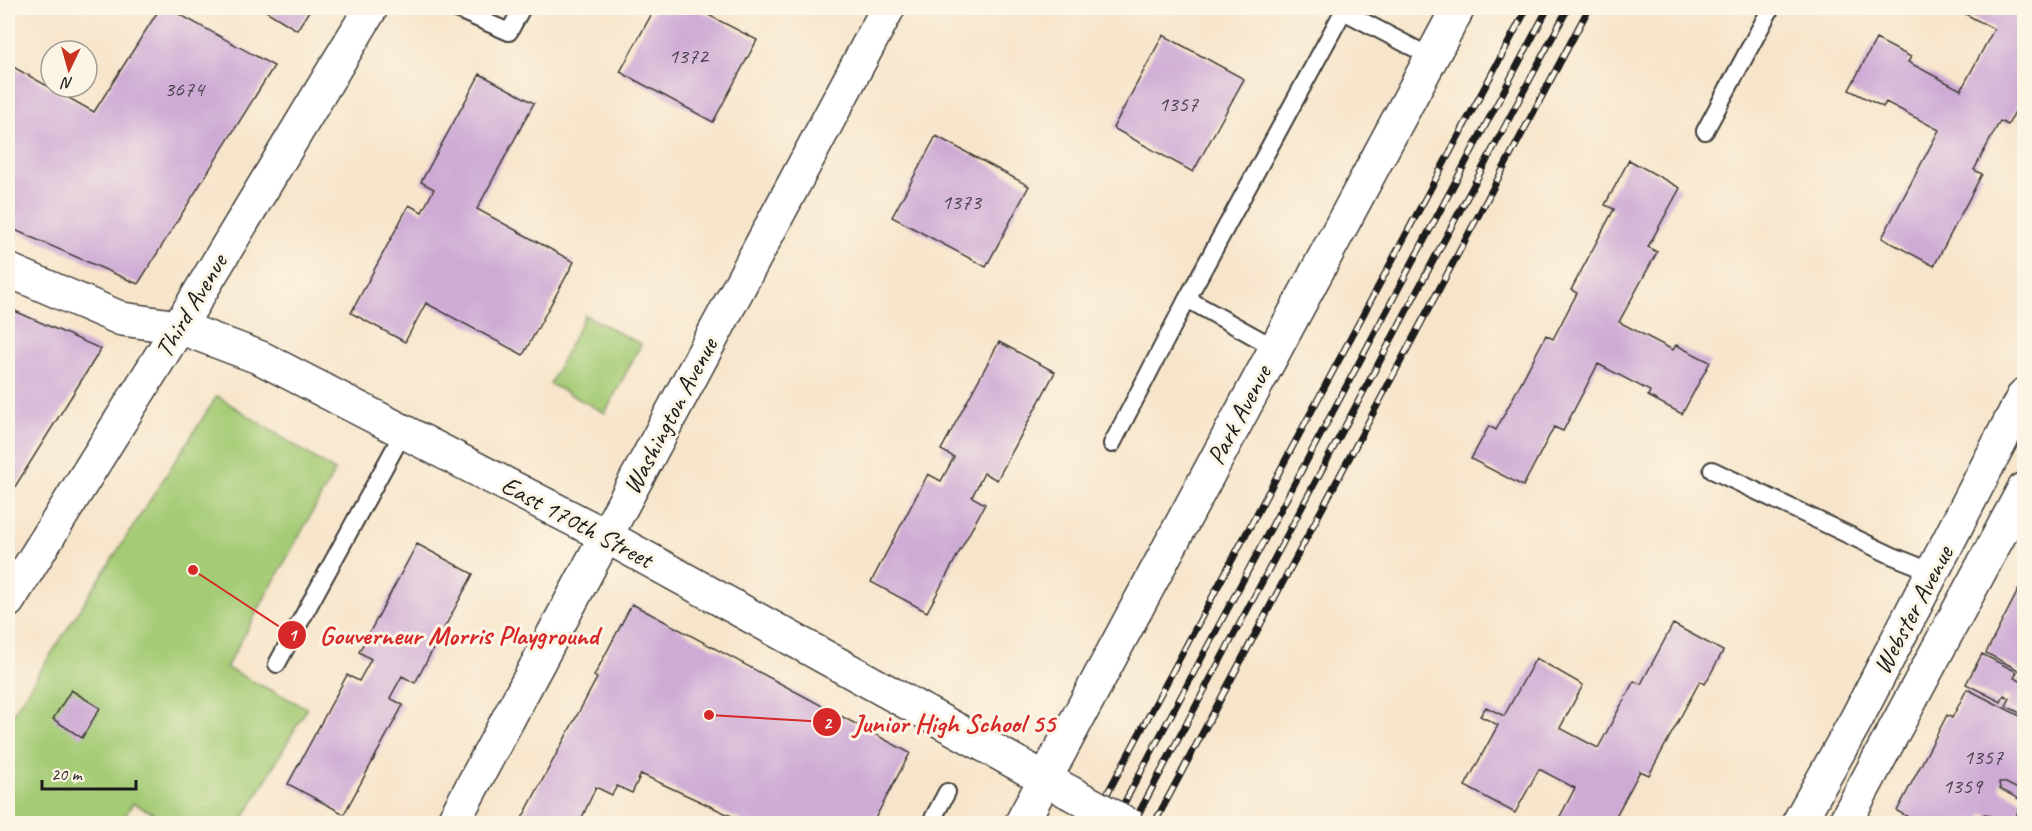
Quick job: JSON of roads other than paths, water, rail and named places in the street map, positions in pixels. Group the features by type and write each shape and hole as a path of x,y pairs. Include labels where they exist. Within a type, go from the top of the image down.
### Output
{"street":[{"name":"Third Avenue","path":"8,601 179,327 371,8"},
{"name":"Washington Avenue","path":"452,824 888,8"},
{"name":"Park Avenue","path":"1021,824 1057,786 1275,348 1458,8"},
{"name":"East 170th Street","path":"8,270 122,319 179,327 261,358 606,536 1127,824"},
{"name":"Webster Avenue","path":"1798,824 1856,720 2025,395"},
{"name":"Webster Avenue","path":"1844,824 2025,489"}],"lane":[{"path":"454,8 509,32 522,8"},
{"path":"1705,131 1771,8"},
{"path":"1112,444 1187,299 1344,9 1431,57"},
{"path":"1187,299 1275,348"},
{"path":"277,664 404,431"},
{"path":"1712,470 1893,556 1933,572"},
{"path":"930,824 947,792"}],"railway":[{"path":"1091,824 1527,8"},
{"path":"1113,824 1548,8"},
{"path":"1133,824 1568,8"},
{"path":"1154,824 1589,8"}],"place":[{"name":"Gouverneur Morris Playground","path":"193,570"},
{"name":"Junior High School 55","path":"709,715"}]}
